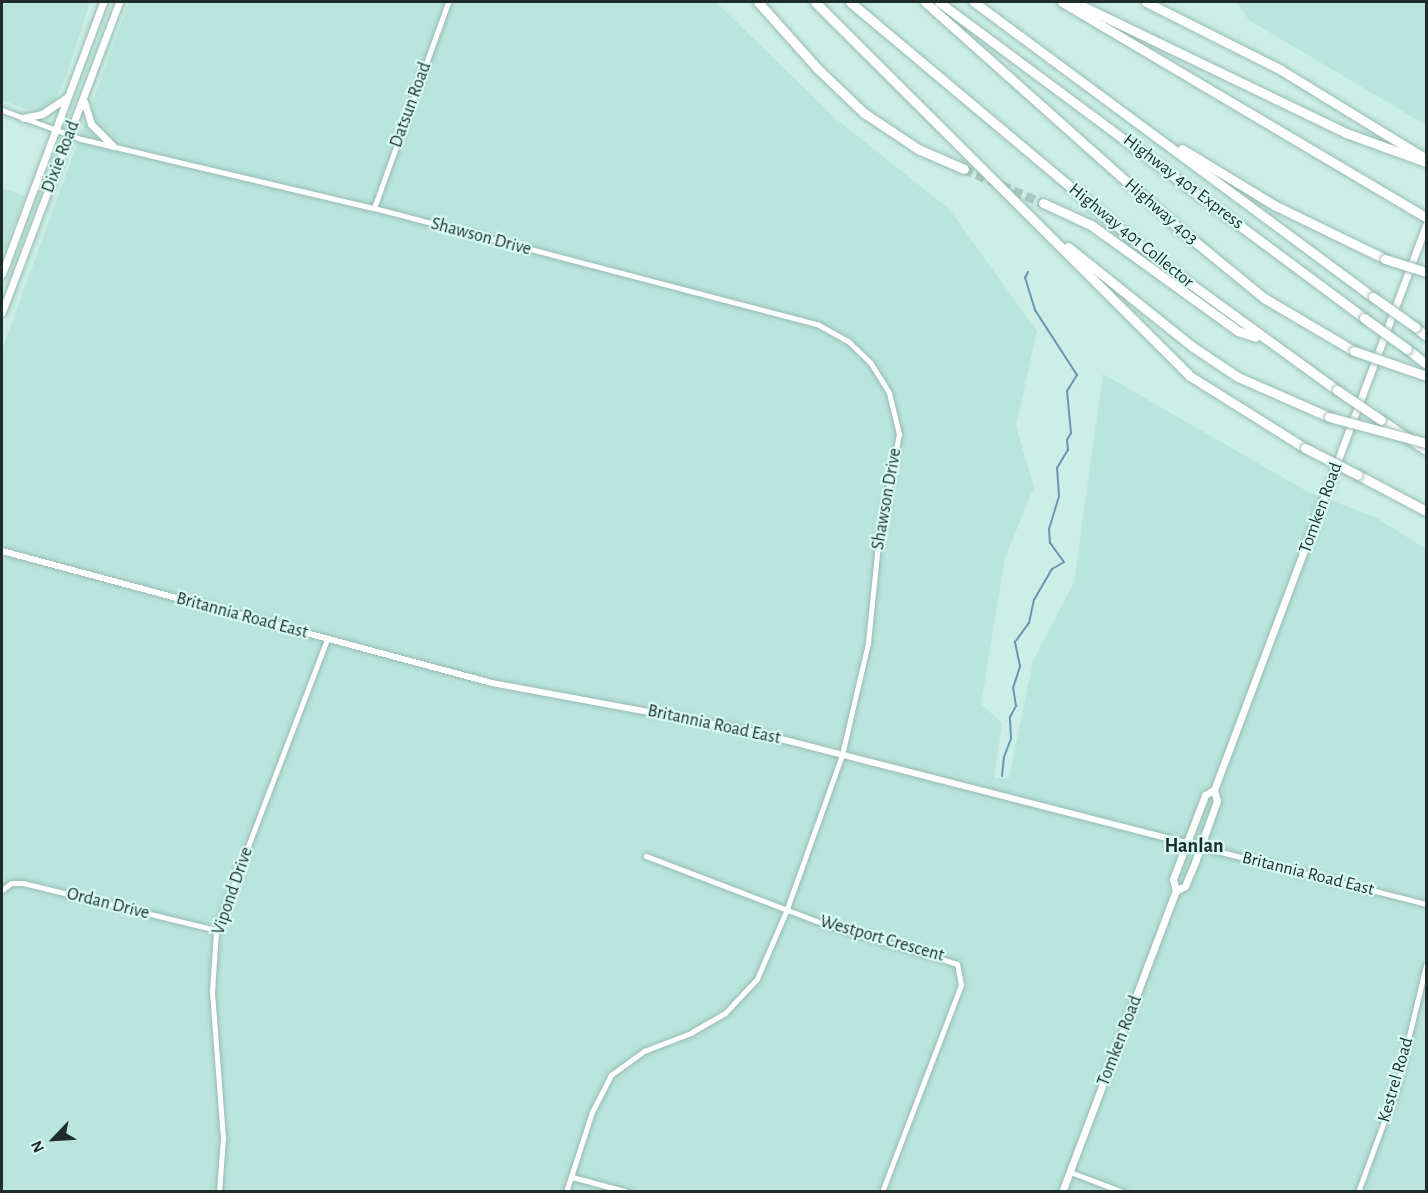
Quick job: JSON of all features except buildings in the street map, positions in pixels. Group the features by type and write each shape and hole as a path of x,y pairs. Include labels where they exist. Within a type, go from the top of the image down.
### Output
{"highway":[{"path":"758,2 817,68 864,113 918,149 964,169"},
{"path":"815,2 1038,222 1117,306 1190,376 1305,448 1426,512"},
{"name":"Highway 401 Collector","path":"850,2 1155,258 1263,340 1426,450"},
{"name":"Highway 403","path":"924,2 1176,226 1255,291 1354,351 1426,376"},
{"name":"Highway 401 Express","path":"939,2 1426,364"},
{"name":"Highway 401 Express","path":"974,2 1426,336"},
{"path":"1062,2 1426,217"},
{"path":"1072,2 1275,100 1399,153 1424,158"},
{"path":"1146,2 1290,75 1424,158"},
{"path":"1107,101 1248,191 1342,241 1385,259 1426,272"},
{"path":"1043,203 1090,225 1238,331 1263,340"},
{"path":"1038,222 1149,313 1238,377 1329,417 1426,443"}],"main road":[{"name":"Dixie Road","path":"2,274 54,130 104,2"},
{"name":"Dixie Road","path":"2,312 84,98 118,2"},
{"path":"23,118 42,114 68,97"},
{"path":"84,98 91,124 113,146"},
{"name":"Tomken Road","path":"1176,891 1185,886 1201,847 1217,801 1214,790 1426,225"},
{"name":"Tomken Road","path":"1062,1191 1176,891 1173,879 1205,795 1214,790"}],"street":[{"name":"Datsun Road","path":"374,208 448,2"},
{"name":"Shawson Drive","path":"2,110 70,135 374,208 817,324 848,341 870,362 889,393 899,434 878,544 868,643 842,755 787,909 757,979 725,1013 691,1033 644,1051 611,1075 592,1112 566,1191"},
{"name":"Britannia Road East","path":"2,551 492,683 691,717 1426,904"},
{"name":"Vipond Drive","path":"219,1191 223,1138 212,992 216,930 327,639"},
{"name":"Westport Crescent","path":"646,856 824,924 951,959 961,971 961,985 882,1191"},
{"name":"Ordan Drive","path":"2,890 11,883 23,883 216,930"},
{"name":"Kestrel Road","path":"1358,1191 1397,1086 1426,965"},
{"path":"1070,1172 1123,1191"},
{"path":"572,1177 628,1191"}],"shaded area":[{"path":"2,2 90,2 68,71 55,100 44,110 34,112 2,100"},
{"path":"129,2 716,2 836,119 949,209 1037,331 1016,426 1034,487 1005,558 981,704 1002,723 994,778 1009,778 1033,661 1074,582 1103,374 1308,492 1375,517 1426,549 1426,1191 2,1191 2,350"},
{"path":"1236,2 1426,2 1426,125 1249,20"},
{"path":"2,188 25,196 2,256"}],"waterway":[{"path":"1002,776 1004,757 1011,739 1010,717 1016,706 1013,688 1020,666 1015,642 1029,623 1034,600 1052,569 1064,562 1050,543 1049,529 1059,496 1057,468 1068,450 1067,440 1071,433 1067,391 1077,375 1035,310 1025,278 1028,272"}],"tunnel":[{"path":"964,169 1043,203"}],"district":[{"name":"Hanlan","path":"1194,846"}]}
